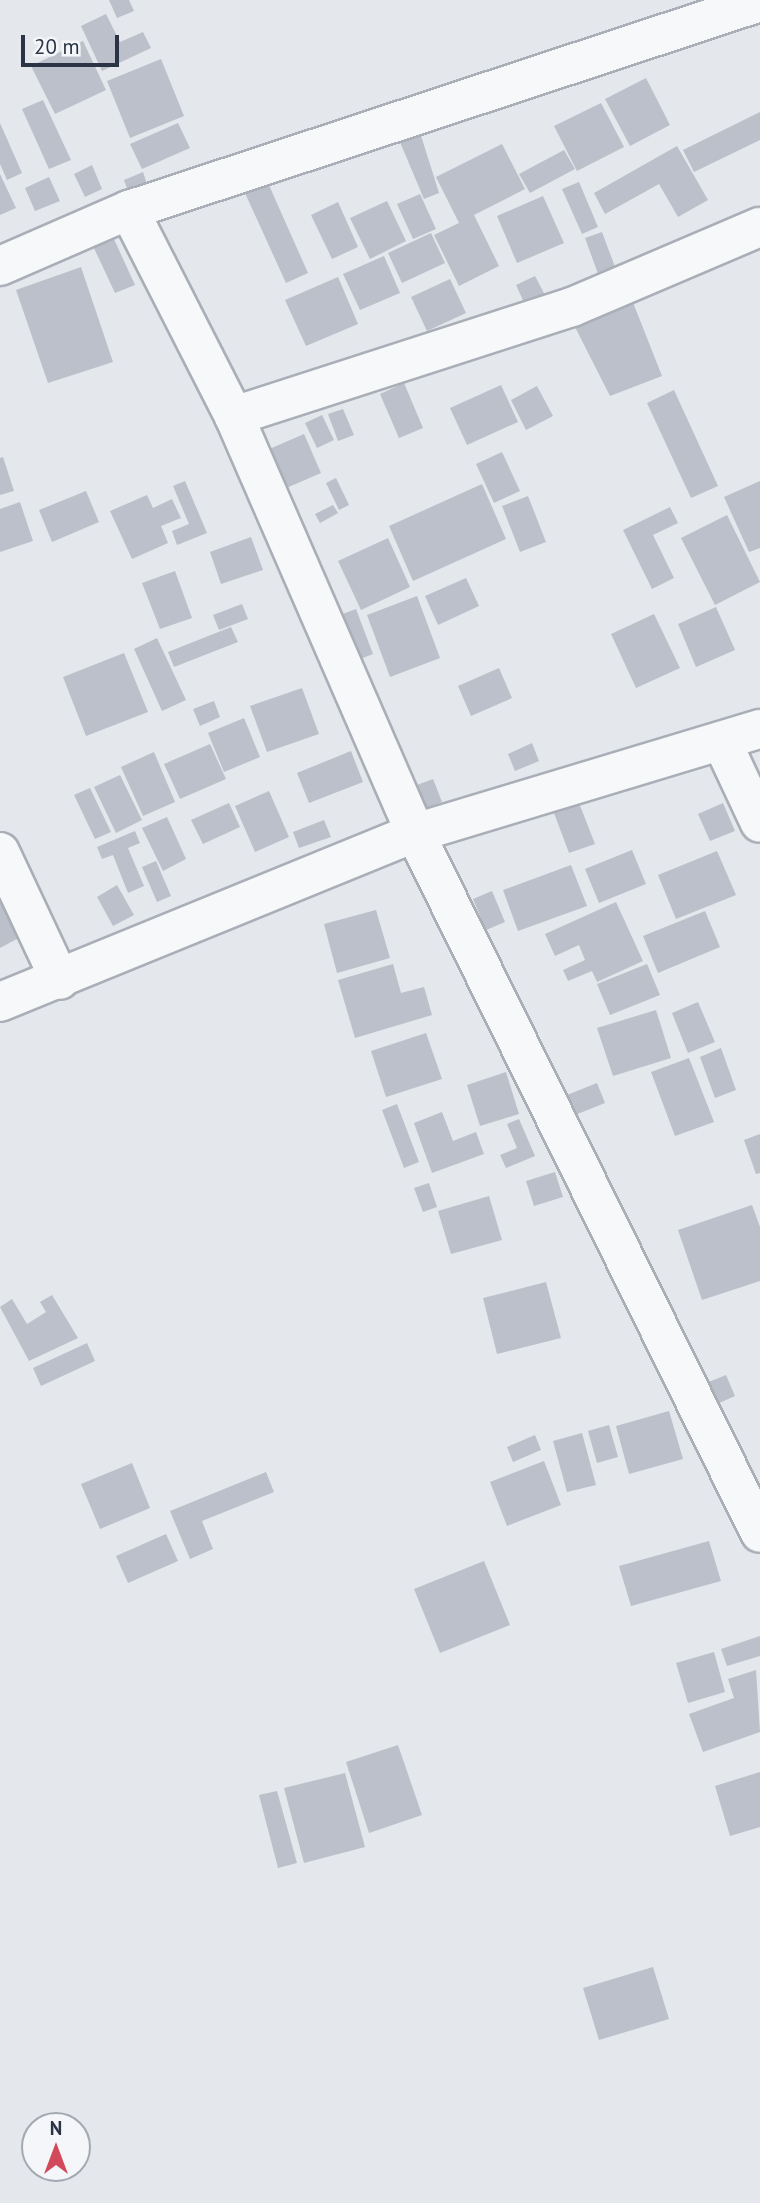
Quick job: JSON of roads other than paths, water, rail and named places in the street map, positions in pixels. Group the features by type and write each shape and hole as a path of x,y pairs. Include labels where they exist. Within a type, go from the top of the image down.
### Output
{"street":[{"path":"0,266 129,210 760,2"},
{"path":"129,210 234,416 415,833 760,1533"},
{"path":"234,416 572,307 760,227"},
{"path":"0,1002 60,980 415,833 760,729"},
{"path":"722,742 760,823"},
{"path":"0,852 60,980"}]}
